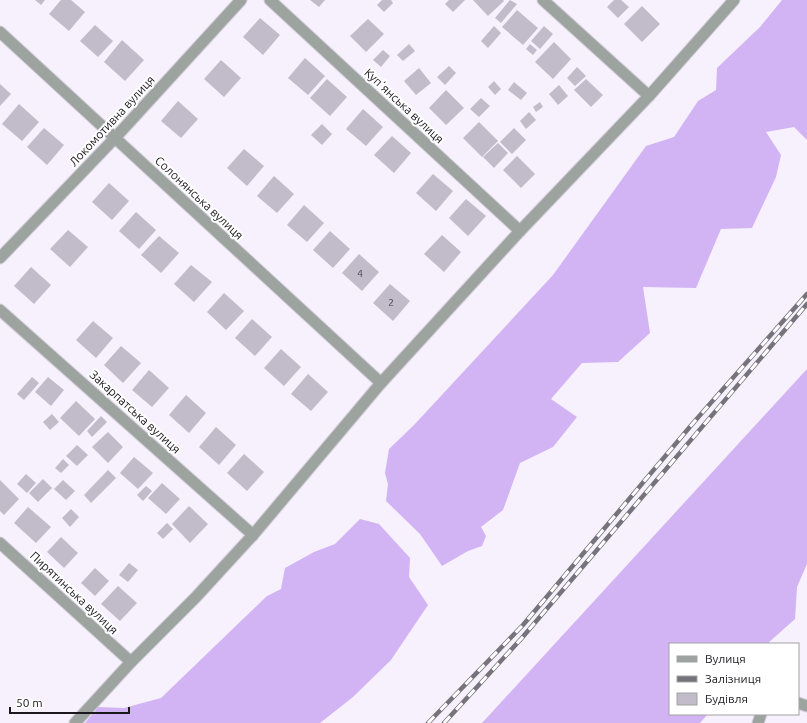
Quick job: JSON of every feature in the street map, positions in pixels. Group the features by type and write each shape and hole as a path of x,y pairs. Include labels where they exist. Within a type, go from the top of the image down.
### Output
{"street":[{"name":"Локомотивна вулиця","path":"0,258 114,139 241,0"},
{"name":"Купʼянська вулиця","path":"270,0 520,231"},
{"path":"543,0 649,96"},
{"path":"75,723 130,662 196,598 253,535 380,383 520,231 649,96 734,0"},
{"name":"Солонянська вулиця","path":"0,32 114,139 380,383"},
{"name":"Закарпатська вулиця","path":"0,310 253,535"},
{"name":"Пирятинська вулиця","path":"0,543 130,662"}],"shaded area":[{"path":"782,0 807,0 807,140 794,127 766,132 781,155 776,177 752,228 721,229 696,288 643,287 650,333 618,362 582,363 551,399 577,417 553,447 520,463 503,510 481,527 486,536 482,546 468,551 442,566 420,534 386,501 388,484 385,473 389,449 414,425 553,275 646,146 674,137 698,101 716,90 717,68 760,27"},
{"path":"807,369 807,564 797,587 795,619 768,643 669,643 669,715 707,715 700,723 482,723"},
{"path":"360,519 379,524 410,558 409,577 428,605 391,660 353,697 320,723 85,723 98,707 124,708 161,698 267,596 281,589 285,568 314,552 335,544"}],"building":[{"path":"35,0 45,0 41,5"},
{"path":"61,0 71,0 85,12 69,31 49,14"},
{"path":"310,0 325,0 319,7"},
{"path":"382,0 391,0 393,3 384,12 377,5"},
{"path":"449,0 465,0 453,12 445,4"},
{"path":"473,0 503,0 504,1 488,16"},
{"path":"510,0 517,4 501,23 495,18"},
{"path":"614,0 621,0 629,7 618,18 607,7"},
{"path":"642,6 660,24 642,42 624,24"},
{"path":"517,10 538,28 523,45 502,27"},
{"path":"260,18 280,35 263,55 243,37"},
{"path":"368,19 384,34 366,52 350,36"},
{"path":"95,25 113,41 98,57 80,41"},
{"path":"494,26 501,33 488,48 481,41"},
{"path":"544,26 553,34 540,49 531,41"},
{"path":"122,40 144,60 125,81 104,62"},
{"path":"554,42 571,59 553,79 535,62"},
{"path":"409,44 415,51 403,61 397,55"},
{"path":"530,44 537,50 533,55 526,49"},
{"path":"383,50 390,56 381,67 373,60"},
{"path":"305,58 325,76 308,95 288,78"},
{"path":"221,60 241,78 224,97 204,79"},
{"path":"449,66 456,73 445,85 437,77"},
{"path":"577,67 586,76 575,86 567,78"},
{"path":"419,68 431,83 416,95 404,81"},
{"path":"327,79 347,97 330,116 310,98"},
{"path":"586,79 603,95 591,107 574,90"},
{"path":"494,81 501,89 495,95 488,87"},
{"path":"514,82 527,93 521,100 508,90"},
{"path":"0,84 11,94 0,106"},
{"path":"559,85 568,96 558,105 549,94"},
{"path":"446,90 464,108 446,125 429,108"},
{"path":"481,98 490,106 479,117 470,109"},
{"path":"178,101 198,119 181,138 161,121"},
{"path":"540,102 543,107 536,112 533,107"},
{"path":"19,104 39,122 22,141 2,124"},
{"path":"363,109 383,127 366,146 346,129"},
{"path":"529,112 536,120 526,129 520,121"},
{"path":"479,122 498,141 482,157 463,138"},
{"path":"322,124 332,134 322,145 311,135"},
{"path":"44,128 64,145 47,165 27,147"},
{"path":"514,128 526,140 512,154 500,142"},
{"path":"392,136 411,153 394,173 374,155"},
{"path":"498,143 508,153 494,168 483,157"},
{"path":"244,149 264,166 247,186 227,168"},
{"path":"517,156 535,174 521,188 503,170"},
{"path":"433,174 453,191 436,211 416,193"},
{"path":"274,176 294,194 277,213 257,196"},
{"path":"109,183 129,201 112,220 92,202"},
{"path":"466,199 486,216 468,236 449,218"},
{"path":"304,205 324,223 307,242 287,225"},
{"path":"136,212 156,230 139,249 119,231"},
{"path":"68,230 88,247 70,267 50,249"},
{"path":"330,231 350,249 333,268 313,250"},
{"path":"442,235 461,252 444,272 424,254"},
{"path":"159,236 179,253 161,273 141,255"},
{"path":"359,254 379,272 362,291 342,273"},
{"path":"191,265 212,282 194,302 174,284"},
{"path":"31,267 51,285 34,304 14,286"},
{"path":"390,284 410,301 393,321 373,303"},
{"path":"224,293 244,311 226,330 207,312"},
{"path":"252,319 272,337 255,356 235,338"},
{"path":"93,321 113,338 96,358 76,340"},
{"path":"121,346 141,363 123,383 104,365"},
{"path":"281,349 301,367 284,386 264,368"},
{"path":"149,370 169,388 152,407 132,390"},
{"path":"308,374 328,392 311,411 291,394"},
{"path":"32,377 39,383 24,400 17,394"},
{"path":"48,377 64,390 51,406 35,392"},
{"path":"186,395 206,413 189,433 169,415"},
{"path":"76,401 95,419 79,436 60,418"},
{"path":"52,414 59,422 50,430 43,422"},
{"path":"101,416 107,422 92,437 87,431"},
{"path":"216,427 236,445 219,465 199,447"},
{"path":"108,432 123,447 108,463 92,447"},
{"path":"77,445 88,455 77,466 66,456"},
{"path":"244,454 264,472 247,491 227,473"},
{"path":"134,457 153,473 138,489 120,473"},
{"path":"63,459 69,465 61,473 55,468"},
{"path":"108,470 116,478 91,503 84,495"},
{"path":"26,474 36,483 27,493 17,484"},
{"path":"43,479 52,488 38,502 29,493"},
{"path":"0,480 19,499 4,515 0,511"},
{"path":"63,480 75,491 66,500 54,489"},
{"path":"162,483 180,499 166,514 148,498"},
{"path":"146,486 152,491 143,501 137,495"},
{"path":"189,506 208,524 190,543 172,524"},
{"path":"28,507 51,527 36,543 14,523"},
{"path":"71,509 79,517 70,527 62,518"},
{"path":"167,523 173,529 163,539 157,533"},
{"path":"61,537 78,553 64,568 47,552"},
{"path":"129,563 138,570 128,582 119,575"},
{"path":"95,568 109,581 95,596 81,583"},
{"path":"118,586 137,603 120,621 101,604"}],"railway":[{"path":"428,723 523,625 694,422 807,294"},
{"path":"444,723 521,639 807,304"}]}
